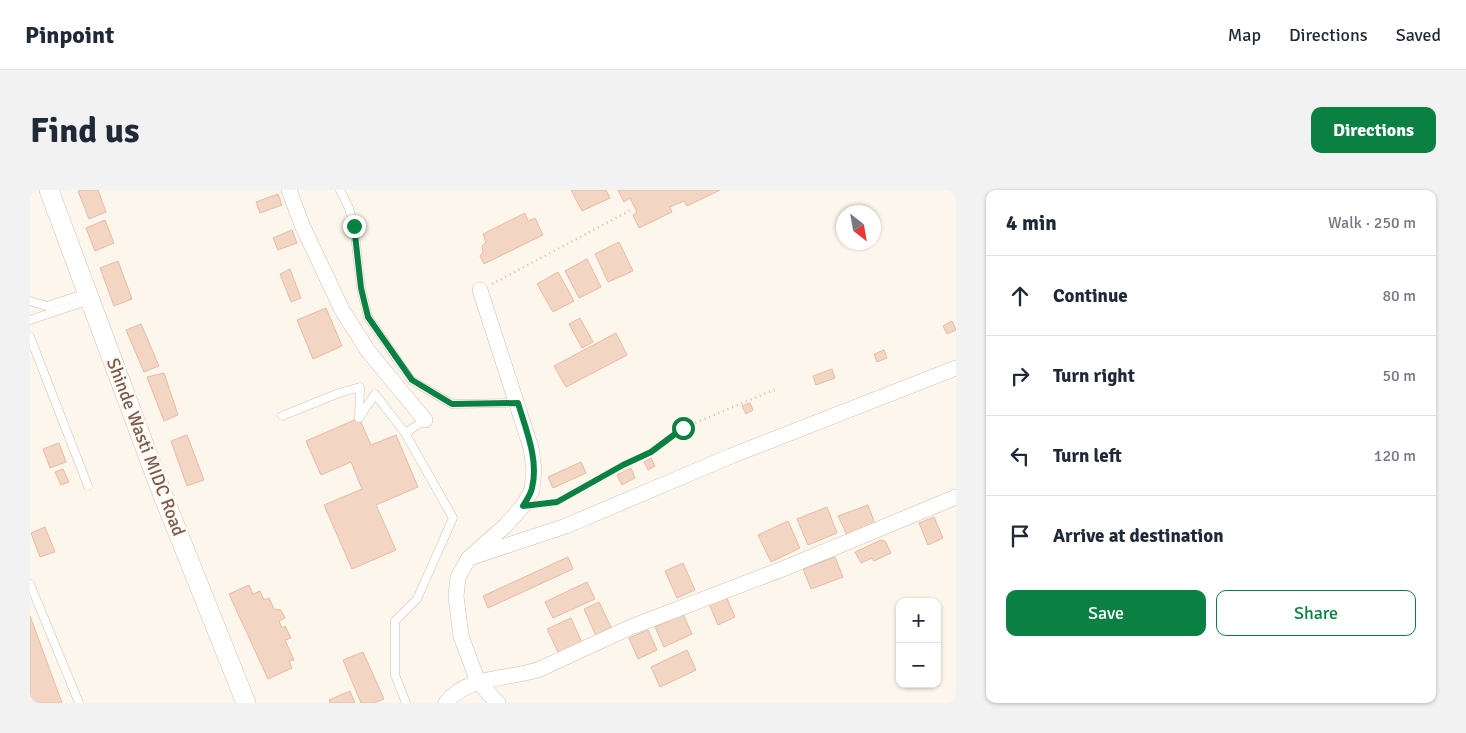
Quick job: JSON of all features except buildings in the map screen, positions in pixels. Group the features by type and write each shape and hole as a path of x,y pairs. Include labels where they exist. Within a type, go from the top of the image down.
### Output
{"street":[{"name":"Shinde Wasti MIDC Road","path":"49,190 162,493 246,703"},
{"path":"289,190 302,224 342,310 368,352 425,420"},
{"path":"480,290 518,403 531,448 534,470 532,490 523,506 505,526 469,558 458,577 456,596 461,636 478,682 498,703"},
{"path":"469,558 566,526 731,456 956,368"},
{"path":"446,703 463,687 478,682 527,674 540,669 631,626 785,568 956,497"}],"lane":[{"path":"340,190 349,208 354,226 361,288 368,317 412,380 452,404 518,403"},
{"path":"30,301 47,306 88,296"},
{"path":"30,320 88,296"},
{"path":"30,337 88,486"},
{"path":"282,416 339,393 360,387 359,418 375,394 405,433 453,518 417,599 395,622 395,675 406,703"},
{"path":"405,433 425,420"},
{"path":"30,584 79,703"}],"path":[{"path":"480,290 631,210"},
{"path":"523,506 557,502 623,465 651,452 683,428 776,389"}],"route":[{"path":"354,226 361,288 368,317 412,380 452,404 518,403 531,448 534,470 532,490 523,506 557,502 623,465 651,452 683,428"}]}
